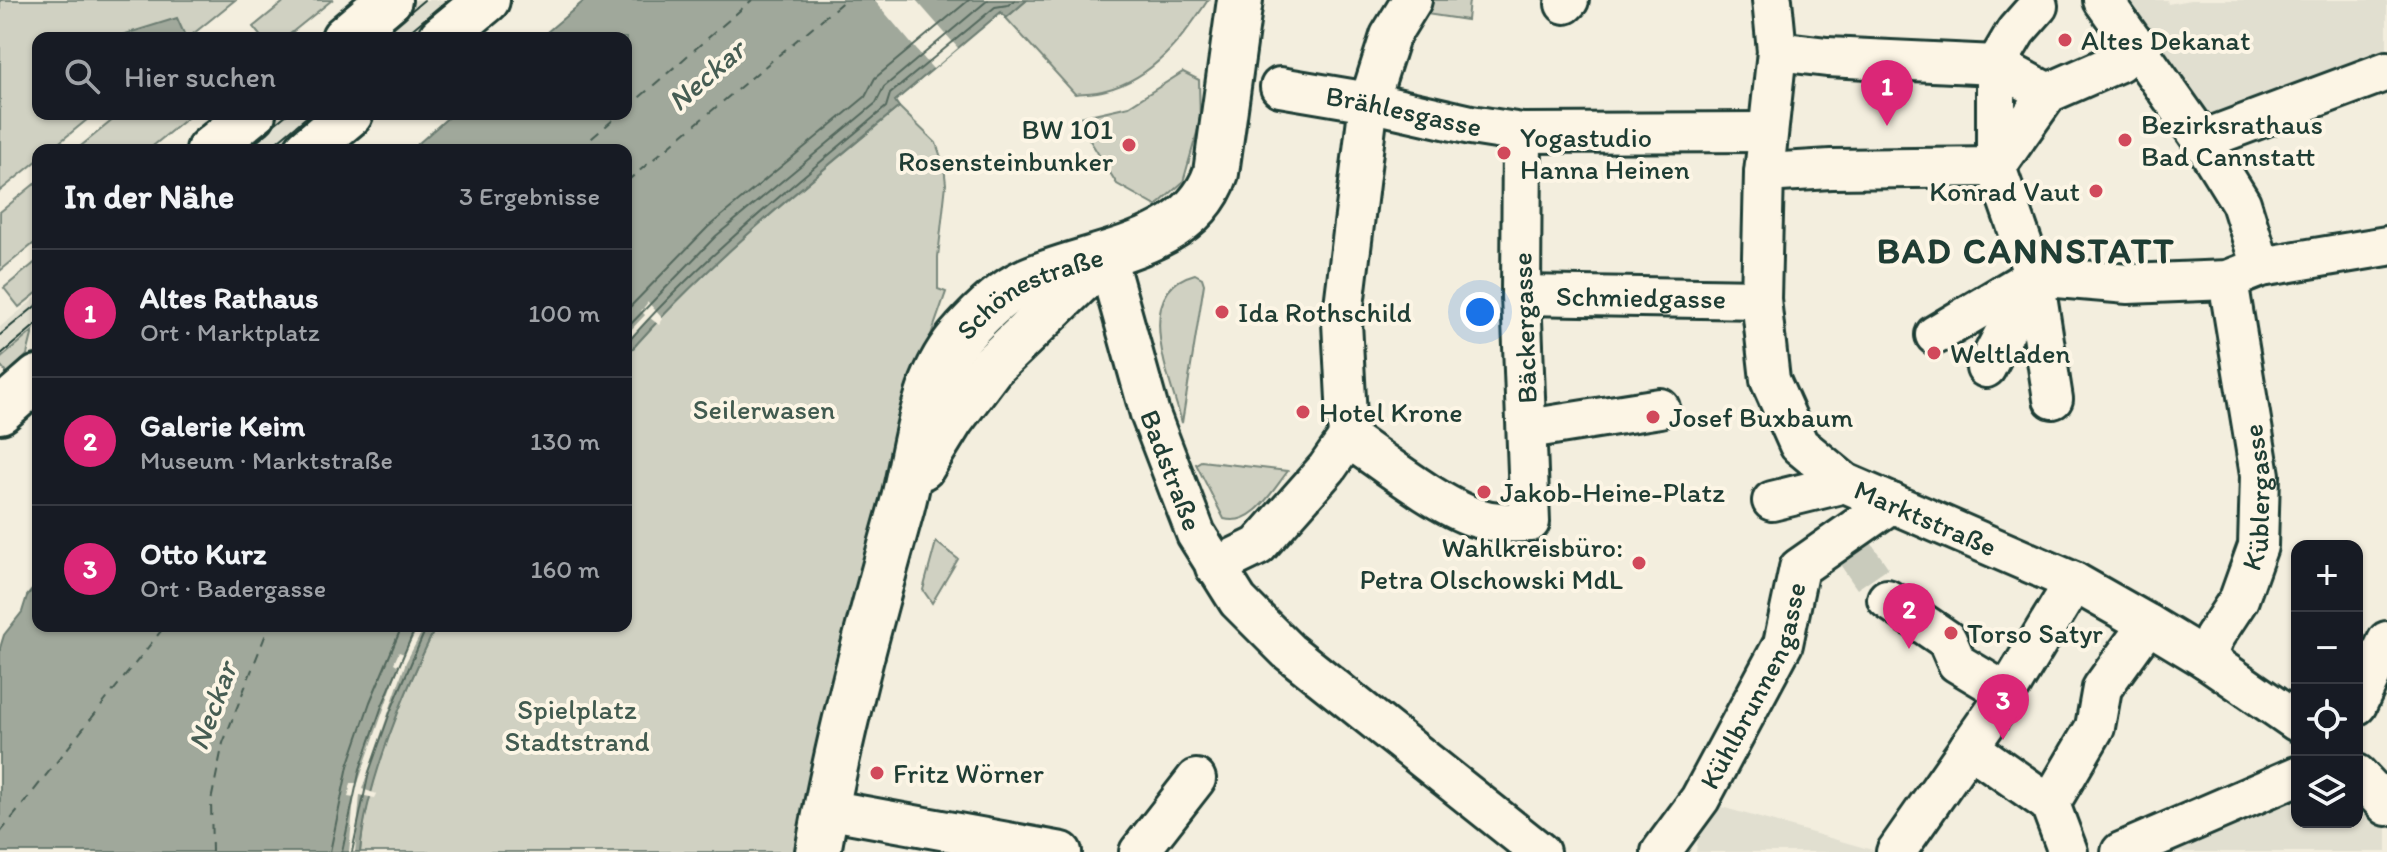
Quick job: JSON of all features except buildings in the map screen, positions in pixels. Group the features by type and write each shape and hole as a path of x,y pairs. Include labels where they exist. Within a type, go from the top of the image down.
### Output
{"main road":[{"path":"351,32 389,0"},
{"path":"448,32 487,0"},
{"path":"1106,256 1178,222 1200,205 1211,189 1226,112 1240,0"},
{"path":"216,144 246,120"},
{"path":"314,144 343,120"},
{"name":"Schönestraße","path":"818,852 856,670 905,493 927,392 952,347 998,299 1033,278 1106,256"},
{"name":"Schönestraße","path":"905,493 951,420 991,367 1106,256"},
{"path":"16,397 32,375"}],"street":[{"path":"1215,567 1258,546 1327,468 1348,438 1342,322 1369,102 1390,36 1412,0"},
{"name":"Marktstraße","path":"1772,0 1777,51 1764,173 1761,299 1770,380 1799,445 1845,483 2074,582 2206,659 2291,718"},
{"name":"Küblergasse","path":"2103,0 2202,140 2241,203 2260,475 2258,546 2239,599 2214,637 2206,659"},
{"path":"2038,6 2016,31 1996,65 1996,167 2034,276 2053,399"},
{"path":"1996,167 2048,93 2119,62 2137,45"},
{"path":"1777,51 1827,57 1996,65 2048,93"},
{"path":"2202,140 2387,71"},
{"name":"Brählesgasse","path":"1280,87 1522,133 1767,132"},
{"name":"Bäckergasse","path":"1348,438 1471,516 1497,523 1530,522 1521,295 1522,133"},
{"path":"1764,173 1996,167"},
{"path":"1935,335 2034,276 2128,284 2244,273 2387,246"},
{"name":"Badstraße","path":"1106,256 1150,414 1196,534 1215,567 1250,615 1288,651 1540,852"},
{"path":"1986,368 2034,276"},
{"name":"Schmiedgasse","path":"1521,295 1761,299"},
{"path":"1528,429 1660,408"},
{"path":"1772,501 1845,483"},
{"name":"Kühlbrunnengasse","path":"1661,852 1690,813 1783,644 1799,568 1848,541 1892,503"},
{"path":"1896,852 2007,693 2074,582"},
{"path":"1887,599 1947,640 1957,663 2007,693"},
{"path":"2050,804 2095,727 2102,688 2148,624"},
{"path":"2363,692 2387,641"},
{"path":"1969,747 2050,804 2068,852"},
{"path":"1139,852 1196,779"},
{"path":"2121,852 2291,779"},
{"path":"2363,780 2387,806"},
{"path":"826,809 1062,852"}],"shaded area":[{"path":"415,0 458,0 419,32 376,32"},
{"path":"2126,0 2167,0 2168,4 2190,0 2387,0 2387,60 2205,129"},
{"path":"269,120 314,120 285,144 240,144"},
{"path":"32,301 32,333 0,359 0,327"},
{"path":"2363,767 2387,791 2387,852 2106,852 2291,774 2291,828 2363,828"},
{"path":"1704,802 1879,852 1696,852"}],"green space":[{"path":"0,0 235,0 195,32 32,32 32,120 87,120 57,144 32,144 32,165 0,191"},
{"path":"286,0 332,0 292,32 257,32 253,27"},
{"path":"1027,0 1208,0 1177,42 1138,76 1102,91 1075,94 1006,18"},
{"path":"1426,0 1469,0 1467,20 1426,14"},
{"path":"1183,72 1199,80 1200,122 1183,182 1156,206 1117,184 1076,118 1129,106"},
{"name":"Seilerwasen","path":"899,107 936,143 944,166 946,184 938,257 938,289 946,292 916,378 797,852 360,852 363,825 378,767 433,632 632,632 632,349 689,289 792,196"},
{"path":"113,120 185,120 155,144 83,144"},
{"path":"32,186 32,245 0,271 0,212"},
{"path":"32,265 32,297 19,307 4,288"},
{"path":"1195,274 1202,278 1204,284 1182,423 1164,361 1159,317 1164,298 1175,284"},
{"path":"32,332 27,355 8,374 0,365 0,359"},
{"path":"1201,461 1288,471 1253,513 1244,518 1224,519 1196,464"},
{"path":"936,542 958,559 932,603 923,590"}],"water":[{"name":"Neckar","path":"585,0 1027,0 1006,18 1001,12 895,101 899,107 723,257 632,349 632,144 418,144 445,120 632,120 632,32 547,32"},
{"path":"177,18 183,32 132,32"},
{"name":"Neckar","path":"32,590 32,632 433,632 400,707 379,767 370,796 360,852 0,852 0,648 4,635 22,612"}],"pier":[{"path":"874,0 916,0 958,48 933,69"},
{"path":"648,302 663,319 659,325 650,318 632,338 632,329 645,315 641,311"},
{"path":"416,632 422,632 406,662 362,789 377,794 375,798 360,795 355,852 349,852 354,798 348,797 351,783 358,783 399,666 394,663 399,652 404,654"}],"ferry route":[{"path":"632,104 752,0"},
{"path":"632,177 845,0"},
{"path":"585,144 613,120"},
{"path":"0,833 160,632"},
{"path":"212,852 211,801 223,743 267,632"}],"tunnel":[{"path":"1851,547 1887,599"}],"tram line":[{"path":"386,32 424,0"},
{"path":"409,32 447,0"},
{"path":"250,144 280,120"},
{"path":"274,144 303,120"},
{"path":"0,335 32,309"},
{"path":"0,355 32,328"}],"place":[{"name":"Altes Dekanat","path":"2065,40"},
{"name":"Altes Rathaus","path":"1887,126"},
{"name":"Bezirksrathaus Bad Cannstatt","path":"2125,140"},
{"name":"BW 101 Rosensteinbunker","path":"1129,145"},
{"name":"Yogastudio Hanna Heinen","path":"1504,153"},
{"name":"Konrad Vaut","path":"2096,191"},
{"name":"Ida Rothschild","path":"1222,312"},
{"name":"Weltladen","path":"1934,353"},
{"name":"Hotel Krone","path":"1303,412"},
{"name":"Josef Buxbaum","path":"1653,417"},
{"name":"Jakob-Heine-Platz","path":"1484,492"},
{"name":"Wahlkreisbüro: Petra Olschowski MdL","path":"1639,563"},
{"name":"Torso Satyr","path":"1951,633"},
{"name":"Galerie Keim","path":"1909,649"},
{"name":"Otto Kurz","path":"2003,740"},
{"name":"Fritz Wörner","path":"877,773"}],"district":[{"name":"BAD CANNSTATT","path":"2026,250"}],"park label":[{"name":"Spielplatz Stadtstrand","path":"577,725"}]}
